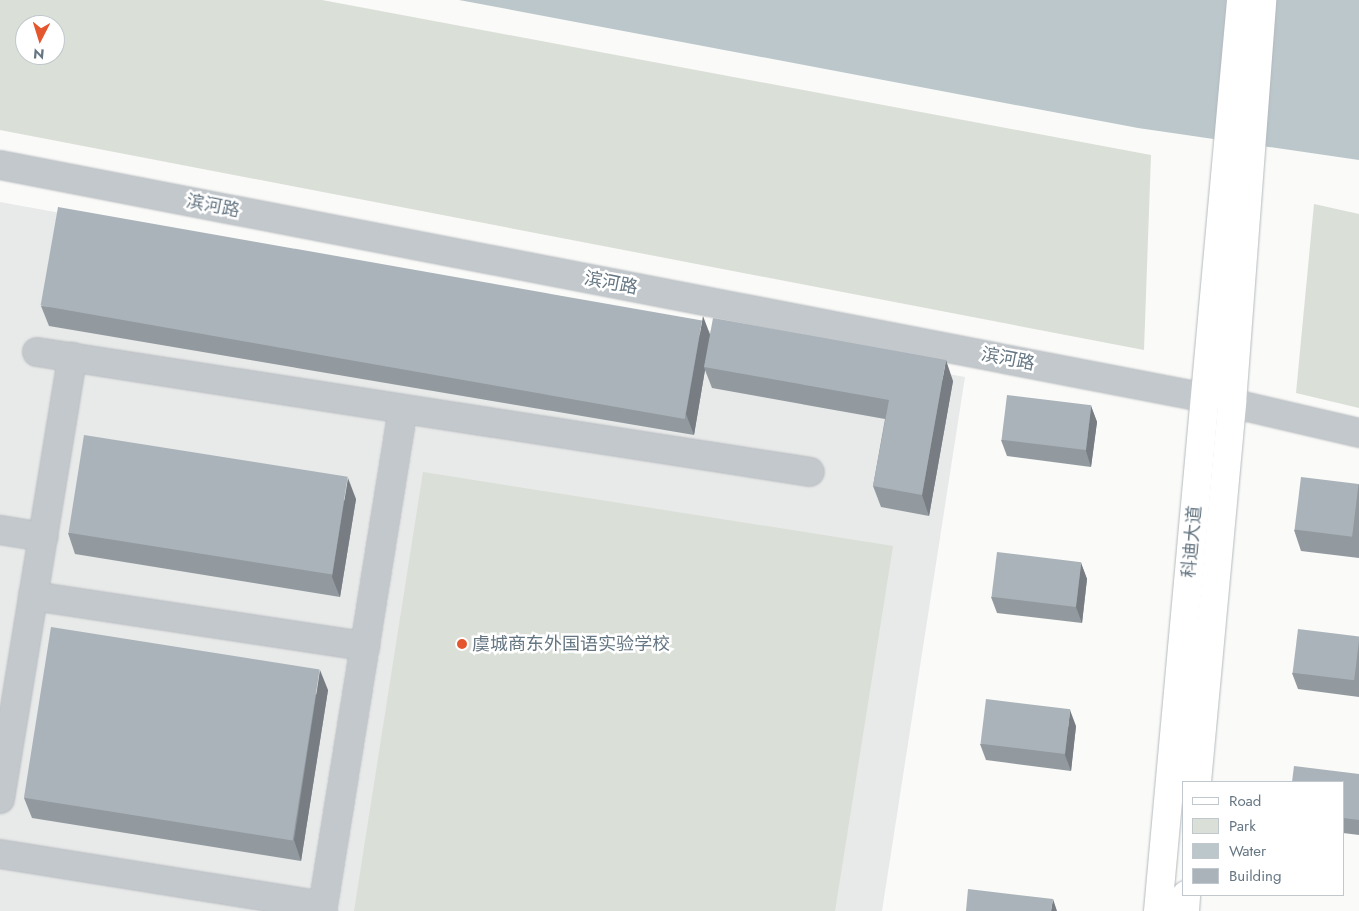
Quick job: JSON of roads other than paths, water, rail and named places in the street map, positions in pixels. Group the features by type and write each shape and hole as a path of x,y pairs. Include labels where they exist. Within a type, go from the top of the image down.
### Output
{"main road":[{"path":"1236,174 1242,0"},
{"path":"1236,174 1262,0"},
{"name":"科迪大道","path":"1197,781 1236,174"},
{"name":"科迪大道","path":"1158,911 1220,400"},
{"path":"1185,911 1186,896"}],"street":[{"name":"滨河路","path":"0,165 1220,400 1359,432"},
{"path":"37,352 810,472"},
{"path":"0,799 72,357"},
{"path":"0,854 323,908 403,409"},
{"path":"0,530 43,537"},
{"path":"33,596 365,646"}],"water":[{"path":"459,0 1359,0 1359,160 1138,128"}],"place":[{"name":"虞城商东外国语实验学校","path":"462,644"}]}
